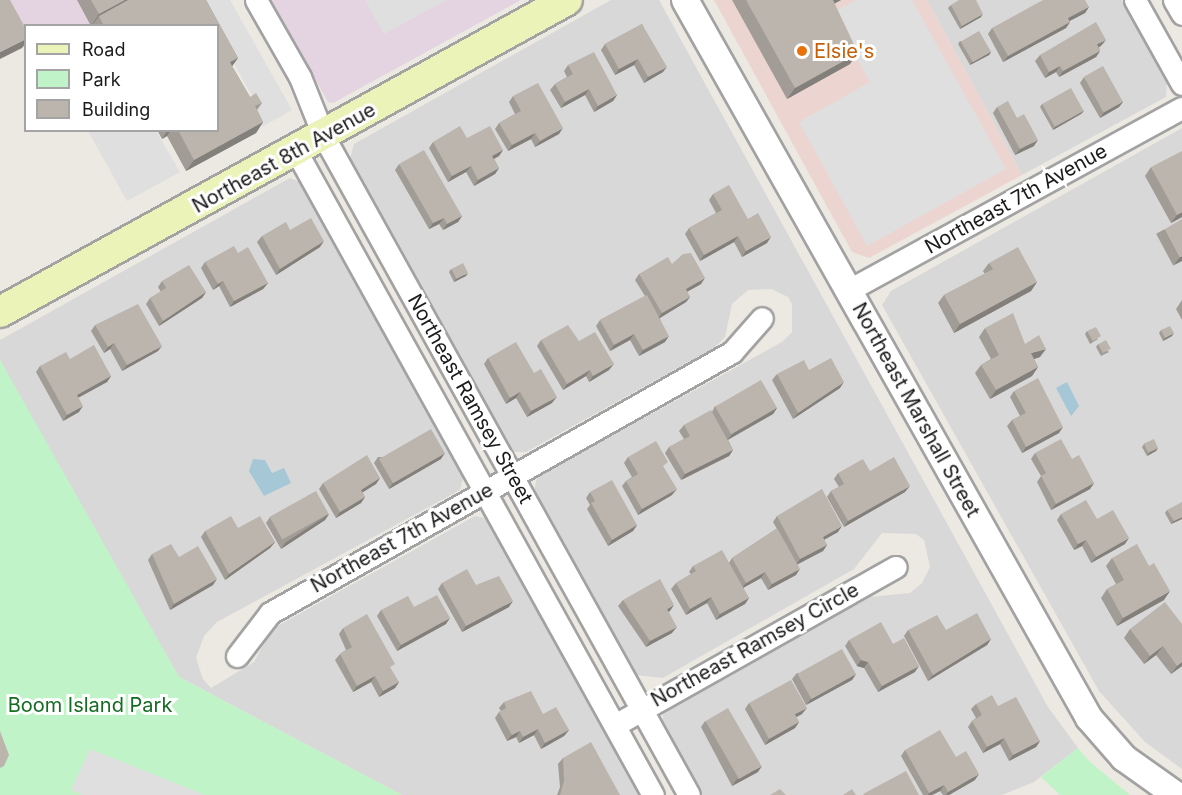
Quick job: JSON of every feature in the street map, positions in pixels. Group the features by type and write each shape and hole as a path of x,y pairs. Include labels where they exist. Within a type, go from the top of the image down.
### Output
{"main road":[{"name":"Northeast 8th Avenue","path":"0,312 324,137 567,0"}],"street":[{"name":"Northeast Ramsey Street","path":"256,0 300,77 324,137 689,795"},
{"name":"Northeast Marshall Street","path":"686,0 1089,718 1124,758 1176,795"},
{"path":"1136,0 1182,84"},
{"path":"1174,0 1182,14"},
{"name":"Northeast 7th Avenue","path":"849,290 1182,108"},
{"name":"Northeast Ramsey Street","path":"296,151 653,795"},
{"name":"Northeast 7th Avenue","path":"237,656 270,613 732,352 762,318"},
{"name":"Northeast Ramsey Circle","path":"615,724 895,567"}],"shaded area":[{"path":"3,0 137,0 93,24 24,24 24,38"},
{"path":"199,0 230,0 292,110 262,127 250,105 255,102 219,36 219,24 217,24"},
{"path":"271,0 521,0 333,103 328,102"},
{"path":"365,0 447,0 384,34"},
{"path":"611,0 659,0 1048,707 1078,748 1034,782 1002,795 699,795 661,727 664,710 870,597 910,593 922,583 930,567 924,540 916,534 882,533 854,569 663,678 634,675 534,491 537,477 782,342 792,332 792,304 788,297 771,289 748,290 732,304 725,337 714,348 526,452 512,452 350,159 354,144"},
{"path":"714,0 927,0 1022,175 869,258 852,252"},
{"path":"856,0 912,0 1006,169 867,246 799,122 870,82 832,13"},
{"path":"927,0 1122,0 1167,81 1166,97 1022,175"},
{"path":"1182,128 1182,769 1145,742 1099,691 882,305 891,291"},
{"path":"89,132 157,132 180,172 127,201"},
{"path":"290,178 305,184 464,474 460,490 217,622 204,636 196,658 203,679 211,688 254,662 272,629 475,516 494,520 641,795 402,795 179,677 68,485 0,360 0,340"},
{"path":"90,749 205,795 83,795 71,790"}],"green space":[{"name":"Boom Island Park","path":"0,360 179,677 402,795 0,795"},
{"path":"1078,748 1089,761 1130,795 1060,795 1041,777"}],"water":[{"path":"1067,382 1079,406 1071,416 1056,388"},
{"path":"253,459 265,460 272,473 284,468 291,483 264,496 249,471"}],"building":[{"path":"0,0 10,0 24,25 24,40 0,52"},
{"path":"91,0 125,0 99,14"},
{"path":"128,0 206,0 238,58 230,62 232,66 250,97 256,93 262,103 255,106 263,122 194,160 179,132 219,132 219,24 103,24 99,16"},
{"name":"Elsie's","path":"746,0 833,0 858,53 795,88"},
{"path":"959,0 976,0 983,14 962,26 951,5"},
{"path":"1043,0 1085,0 1089,7 1068,18 1070,22 1008,56 992,28"},
{"path":"1096,22 1106,40 1097,44 1100,51 1063,71 1060,66 1049,72 1040,55"},
{"path":"642,24 667,67 648,77 638,59 619,69 605,44"},
{"path":"979,31 991,52 973,62 961,42"},
{"path":"594,52 617,95 598,106 589,89 565,102 555,84 573,74 568,65"},
{"path":"1103,66 1123,102 1104,113 1084,77"},
{"path":"538,83 563,128 540,141 535,133 512,145 499,123 521,111 513,96"},
{"path":"1071,88 1084,111 1055,127 1042,104"},
{"path":"1008,101 1017,118 1024,114 1038,140 1020,149 997,107"},
{"path":"460,126 467,138 490,126 503,150 492,156 499,168 478,180 471,166 452,176 433,142"},
{"path":"424,150 462,216 447,224 444,218 433,223 399,164"},
{"path":"1182,151 1182,212 1177,215 1151,167"},
{"path":"729,185 748,219 758,213 771,237 746,251 738,236 704,255 689,228 722,210 713,194"},
{"path":"311,218 324,241 280,269 262,236 286,222 290,230"},
{"path":"1182,219 1182,256 1180,257 1165,229"},
{"path":"234,246 238,253 248,247 268,283 234,301 223,281 218,284 205,262"},
{"path":"1018,247 1037,282 960,324 944,295 993,269 989,263"},
{"path":"691,253 705,278 686,289 690,297 662,313 639,274 668,257 672,264 683,254"},
{"path":"463,263 468,273 456,279 451,269"},
{"path":"189,265 206,292 163,321 150,298 166,288 162,281"},
{"path":"647,295 669,336 643,350 634,334 614,345 600,320"},
{"path":"138,304 162,346 127,365 114,343 108,347 95,325"},
{"path":"1013,313 1025,344 1039,335 1046,349 1031,353 1038,367 996,390 981,365 999,355 985,328"},
{"path":"568,325 579,341 595,332 614,364 593,376 590,370 567,384 541,340"},
{"path":"1170,326 1174,333 1165,338 1161,330"},
{"path":"1096,327 1101,336 1093,341 1087,331"},
{"path":"1106,340 1111,349 1103,353 1098,344"},
{"path":"516,342 534,373 541,369 557,397 531,411 520,392 510,398 488,358"},
{"path":"94,345 111,376 77,395 83,406 67,415 40,366 66,352 70,359"},
{"path":"831,358 844,382 798,413 777,374 804,360 809,370"},
{"path":"1038,378 1063,427 1026,447 1012,420 1026,413 1014,391"},
{"path":"761,380 777,408 731,434 715,407"},
{"path":"711,410 733,450 685,474 669,447 690,436 684,425"},
{"path":"431,429 445,453 393,483 379,459"},
{"path":"1061,439 1072,459 1079,455 1094,483 1056,504 1041,476 1046,473 1035,453"},
{"path":"1154,439 1158,448 1148,453 1144,443"},
{"path":"656,441 668,462 663,466 677,489 642,509 626,481 638,474 628,457"},
{"path":"367,455 380,478 361,490 365,497 340,512 323,483"},
{"path":"894,457 910,486 848,521 831,491 844,484 838,473 863,459 870,471"},
{"path":"612,480 637,525 612,540 591,503 595,501 590,492"},
{"path":"822,489 842,526 823,537 827,545 800,559 777,516"},
{"path":"316,491 329,514 282,539 270,517"},
{"path":"1086,500 1097,519 1113,510 1129,538 1096,557 1086,540 1078,544 1061,514"},
{"path":"1182,502 1182,517 1174,521 1167,510"},
{"path":"231,516 238,528 260,516 275,542 229,574 205,531"},
{"path":"777,528 800,569 772,584 765,572 746,583 732,558"},
{"path":"171,544 179,557 198,546 217,579 174,604 152,554"},
{"path":"1137,544 1149,566 1154,563 1170,591 1123,618 1107,589 1124,580 1112,558"},
{"path":"722,550 749,598 720,614 711,597 690,609 676,583 696,571 693,566"},
{"path":"467,569 476,585 499,576 513,601 466,626 442,583"},
{"path":"660,579 674,605 667,609 677,627 650,641 623,600"},
{"path":"437,595 450,618 401,645 381,610 408,596 414,607"},
{"path":"1165,602 1182,624 1182,662 1177,666 1163,646 1150,656 1130,629"},
{"path":"977,613 991,639 933,675 908,630 937,615 946,630"},
{"path":"367,614 395,664 390,667 399,682 383,691 375,676 357,686 340,654 352,647 343,628"},
{"path":"881,622 893,644 904,638 919,666 882,686 868,662 861,660 849,640"},
{"path":"842,649 856,674 811,699 797,674"},
{"path":"791,680 807,708 795,714 799,722 769,739 749,703"},
{"path":"531,691 543,714 556,707 569,730 545,743 538,729 523,737 520,731 512,735 499,712 506,708 504,702"},
{"path":"992,695 998,706 1016,697 1040,741 1013,755 1004,738 987,747 972,721 982,715 976,704"},
{"path":"728,708 762,766 739,779 705,721"},
{"path":"940,730 956,757 966,751 979,774 948,792 944,785 929,793 905,750"},
{"path":"0,731 9,755 4,766 0,768"},
{"path":"591,742 620,795 560,795 564,781 563,758"},
{"path":"906,771 919,795 863,794"},
{"path":"780,789 786,795 770,795"},
{"path":"852,789 856,795 843,795"}],"place":[{"name":"Elsie's","path":"802,51"}]}
